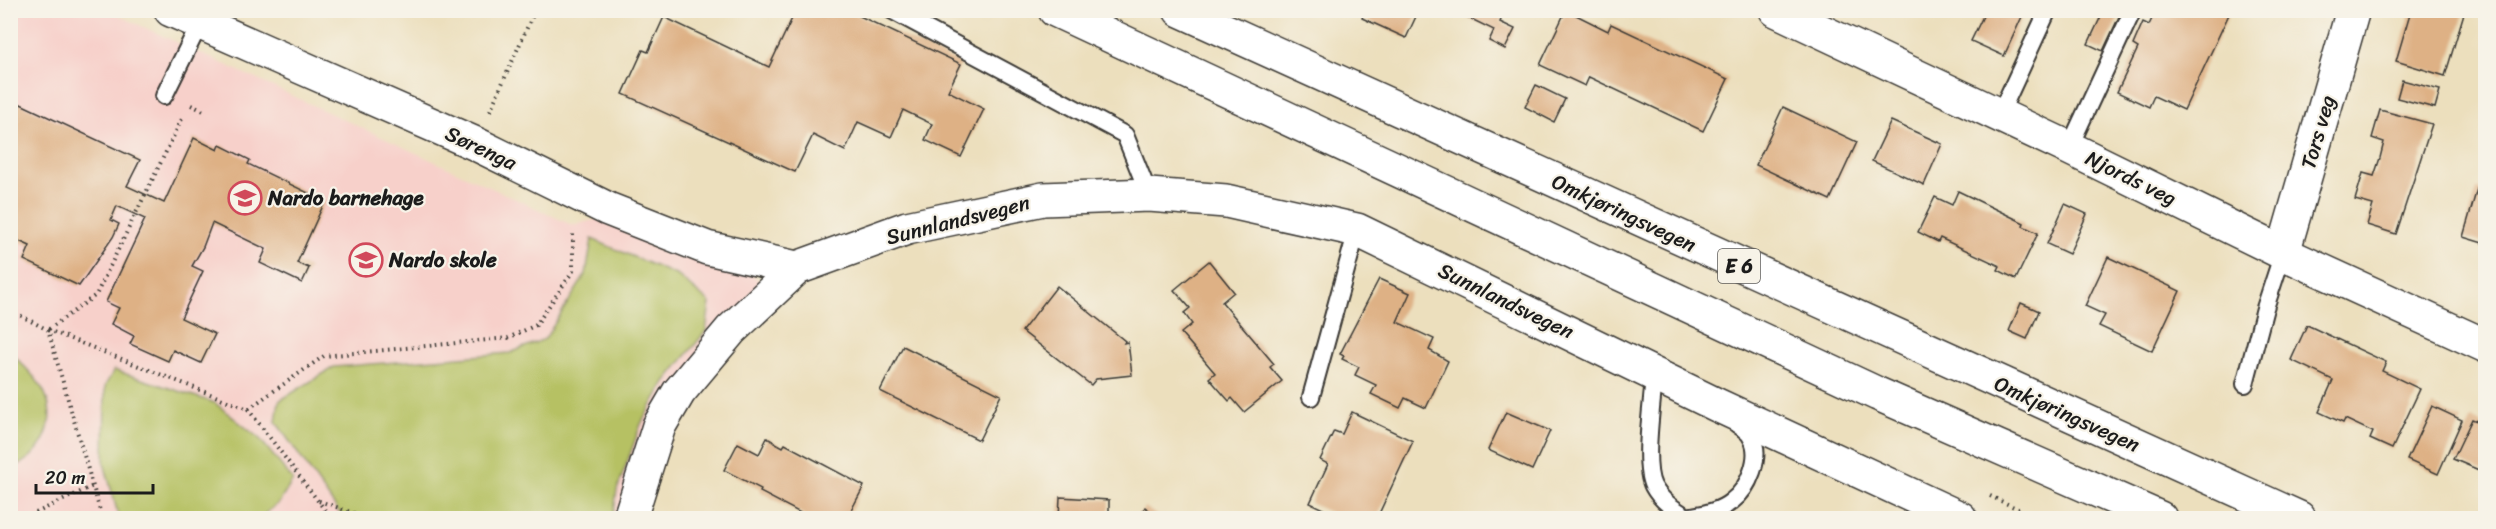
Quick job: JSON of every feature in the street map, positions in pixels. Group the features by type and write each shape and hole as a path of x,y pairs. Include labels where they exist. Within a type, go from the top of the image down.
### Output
{"main road":[{"path":"1055,10 1868,389 2160,519"},
{"name":"Omkjøringsvegen","path":"1180,10 2299,519"},
{"name":"Tors veg","path":"2283,253 2353,10"},
{"name":"Njords veg","path":"1796,15 2283,253 2486,346"},
{"name":"Sørenga","path":"186,17 476,144 608,209 708,248 797,268"},
{"name":"Sunnlandsvegen","path":"630,519 659,426 679,392 731,330 797,268 907,228 1043,199 1149,195 1226,201 1357,230 1717,405 1960,519"}],"lane":[{"path":"891,10 1125,135 1149,195"},
{"path":"1999,116 2048,10"},
{"path":"2069,148 2133,10"},
{"path":"164,96 186,17"},
{"path":"1311,397 1357,230"},
{"path":"2246,384 2265,308 2283,253"},
{"name":"Sunnlandsvegen","path":"1654,374 1648,457 1653,485 1666,504 1687,518 1714,512 1732,501 1748,484 1755,458 1752,437 1717,405"}],"path":[{"path":"476,144 535,10"},
{"path":"48,330 96,295 194,95"},
{"path":"189,104 206,112"},
{"path":"248,409 324,356 508,339 536,325 573,271 572,225"},
{"path":"10,310 48,330 248,409 331,519"},
{"path":"48,330 102,519"},
{"path":"25,519 93,486"},
{"path":"319,501 368,519"}],"shaded area":[{"name":"Nardo skole","path":"10,11 109,11 572,225 607,217 742,267 769,288 728,328 627,518 11,518"}],"green space":[{"path":"592,239 678,276 710,303 706,331 665,382 641,424 617,490 613,518 343,518 276,422 279,401 334,367 510,353 545,339 586,274"},
{"path":"11,352 39,383 50,412 46,436 40,446 22,463 11,468"},
{"path":"114,370 215,403 260,439 293,480 279,503 259,518 119,518 104,463 105,386"}],"building":[{"path":"796,10 847,10 961,64 948,91 984,109 961,157 925,140 932,124 903,110 891,137 858,122 845,151 813,135 795,172 623,94 643,50 648,52 664,17 769,67"},
{"path":"1365,10 1419,10 1406,38 1362,18"},
{"path":"1453,10 1505,10 1500,22 1515,29 1505,49 1489,41 1494,30"},
{"path":"1566,10 1608,31 1611,24 1728,79 1703,131 1589,77 1585,86 1540,65"},
{"path":"1986,10 2025,10 2004,56 1971,41"},
{"path":"2104,10 2122,10 2103,51 2088,44"},
{"path":"2156,10 2231,10 2184,110 2154,96 2149,107 2117,92 2138,48 2133,45 2143,22 2149,25"},
{"path":"2411,10 2465,10 2445,76 2396,61"},
{"path":"2402,80 2440,90 2435,108 2397,98"},
{"path":"1536,85 1565,99 1554,122 1525,107"},
{"path":"10,99 140,160 127,186 164,203 194,138 218,150 220,145 250,160 248,164 325,201 297,263 309,268 302,283 260,263 266,249 212,223 203,247 192,266 203,271 181,318 215,334 201,363 173,350 168,361 130,344 134,336 111,324 119,308 106,302 145,219 117,206 111,220 119,224 113,237 79,286 24,260 30,246 10,237"},
{"path":"1783,107 1857,142 1830,200 1756,165"},
{"path":"2380,110 2432,124 2396,234 2367,225 2373,205 2355,200 2363,173 2374,176 2380,158 2384,142 2372,138"},
{"path":"1891,121 1942,144 1924,185 1872,161"},
{"path":"2477,189 2486,191 2486,244 2463,237"},
{"path":"1958,191 2024,223 2023,226 2038,233 2016,279 1998,270 2000,266 1940,238 1938,242 1918,232 1935,197 1952,205"},
{"path":"2065,204 2087,214 2069,254 2047,244"},
{"path":"2108,257 2180,291 2152,351 2099,326 2105,315 2085,306"},
{"path":"1209,261 1234,292 1222,302 1274,364 1270,367 1282,381 1244,412 1232,398 1229,401 1209,378 1215,373 1181,333 1192,324 1184,313 1190,308 1174,290"},
{"path":"1379,279 1410,293 1397,322 1434,339 1429,350 1448,361 1426,408 1405,398 1400,408 1371,394 1376,385 1355,375 1359,367 1342,359 1344,356 1340,354"},
{"path":"1057,286 1125,341 1124,343 1128,342 1132,375 1096,379 1091,385 1022,331"},
{"path":"2021,303 2039,311 2027,339 2009,331"},
{"path":"2307,325 2386,362 2382,371 2420,389 2392,449 2370,439 2373,432 2345,419 2343,423 2319,412 2333,380 2291,360"},
{"path":"903,346 1001,395 979,440 880,391"},
{"path":"2432,406 2462,420 2438,474 2407,460"},
{"path":"1352,412 1413,441 1377,518 1342,518 1310,503 1328,464 1320,460 1334,431 1342,434"},
{"path":"1506,412 1550,431 1532,470 1488,450"},
{"path":"2472,419 2486,425 2486,473 2453,459"},
{"path":"767,438 783,447 785,444 864,486 847,518 810,518 724,470 738,443 759,454"},
{"path":"1060,497 1109,500 1109,518 1059,518"},
{"path":"1145,507 1160,518 1138,518"}],"place":[{"name":"Nardo barnehage","path":"245,198"},
{"name":"Nardo skole","path":"366,260"}]}
